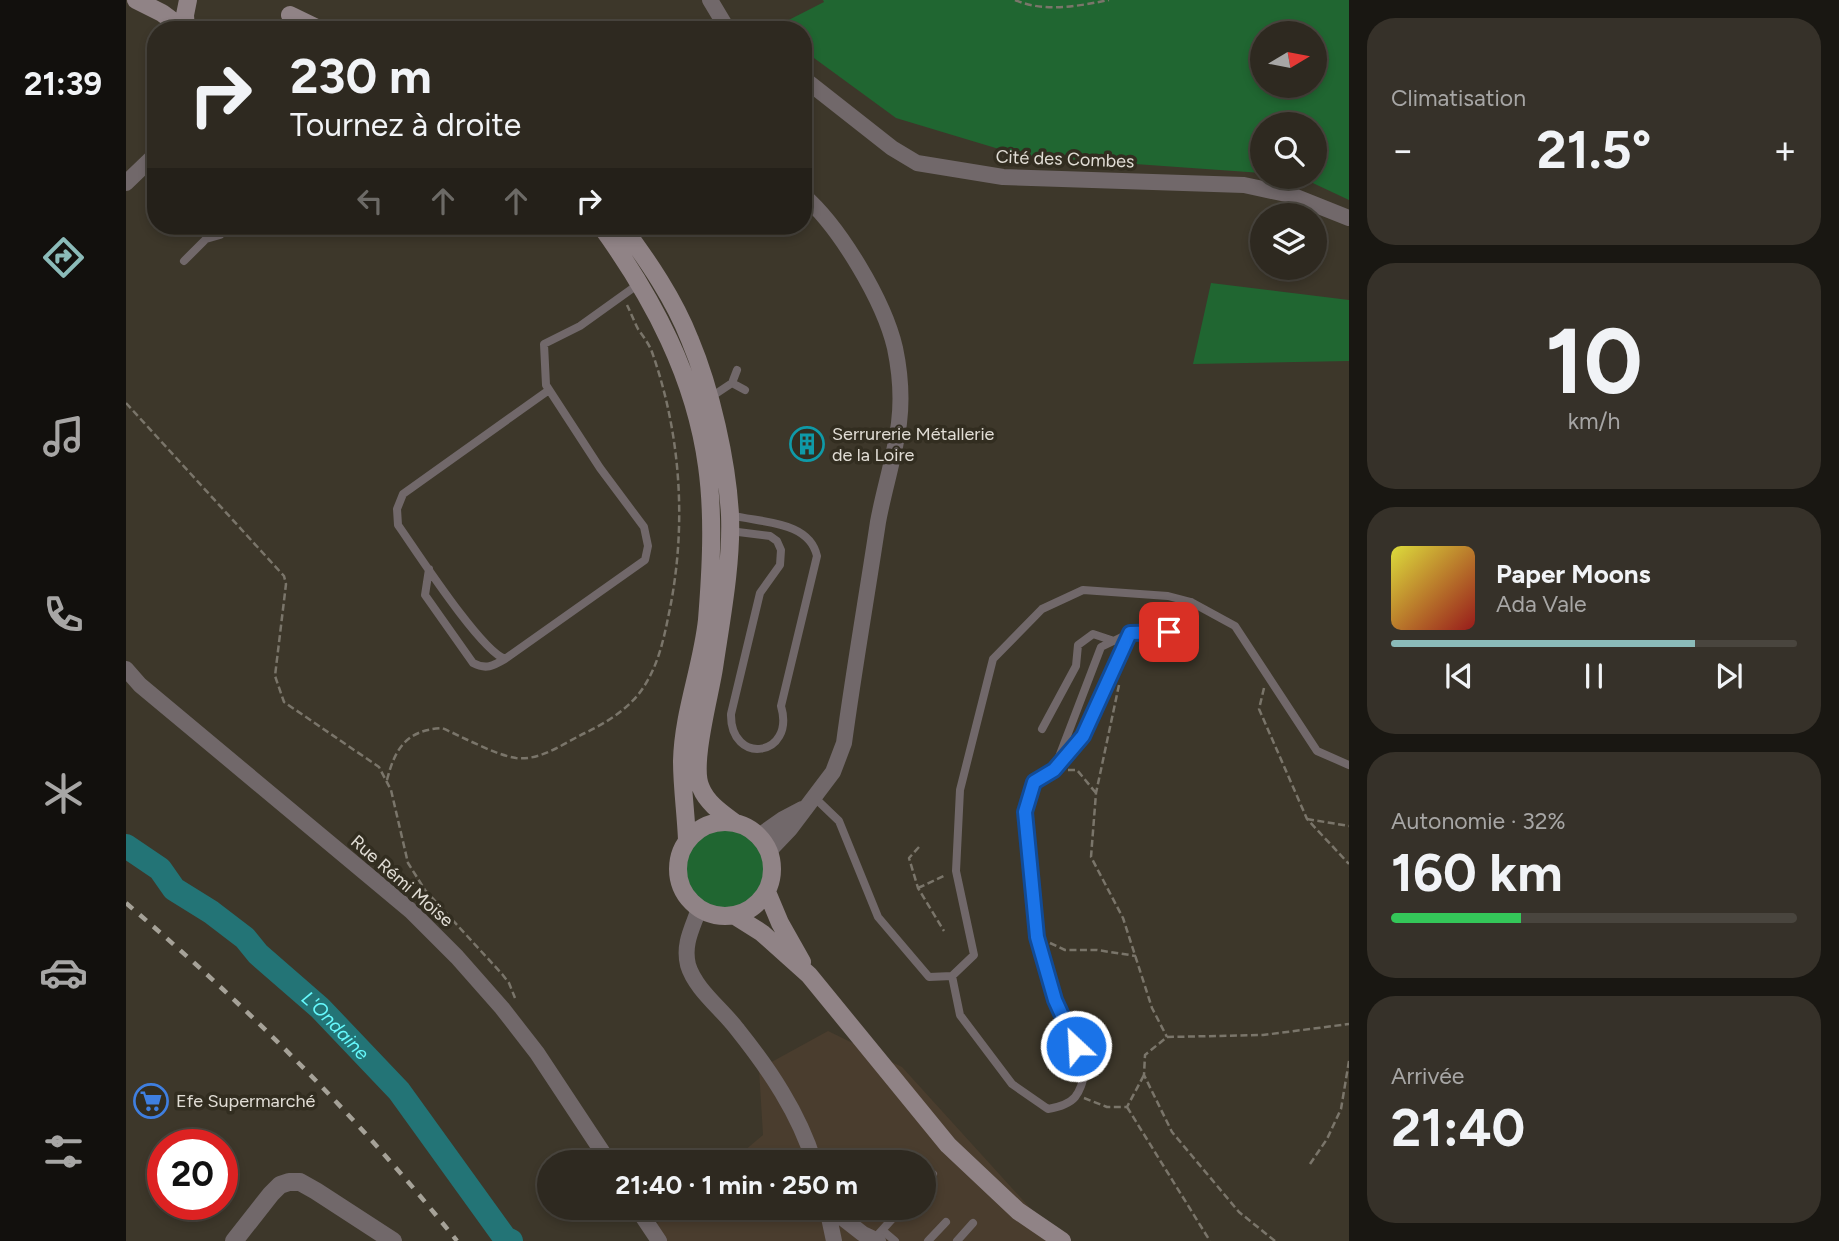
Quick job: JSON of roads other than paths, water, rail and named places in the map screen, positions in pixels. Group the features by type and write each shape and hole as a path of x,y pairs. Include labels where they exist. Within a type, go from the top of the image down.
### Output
{"main road":[{"path":"135,0 173,21"},
{"path":"185,21 188,0"},
{"path":"607,235 640,282 675,349 694,407 708,466 711,528 707,622 689,705 682,760 687,840"},
{"path":"628,235 657,277 690,339 725,470 730,523 714,670 698,760 699,787 710,802 734,822"},
{"path":"716,822 734,822 743,825 764,844 772,865 772,878 759,903 748,911 735,916 716,916 699,909 688,899 680,885 680,854 687,840 700,829 716,822"},
{"path":"767,892 780,923 809,975"},
{"path":"735,916 762,933 809,975 948,1145 1018,1211 1062,1241"}],"street":[{"path":"710,0 723,21"},
{"name":"Cité des Combes","path":"812,85 892,148 917,163 1003,177 1244,185 1291,195 1349,218"},
{"path":"126,183 147,163"},
{"path":"764,844 790,829 833,772 844,743 881,506 899,423 900,389 894,348 880,307 843,239 812,204"},
{"name":"Rue Rémi Moïse","path":"126,669 140,685 411,911 457,957 537,1053 601,1150"},
{"path":"699,909 685,946 689,968 769,1072 799,1124 809,1150"},
{"path":"234,1241 271,1194 289,1181 300,1182 316,1191 393,1241"},
{"path":"646,1220 659,1241"},
{"path":"830,1220 834,1241"},
{"path":"846,1220 863,1234 878,1236"}],"lane":[{"path":"184,261 206,239 220,235"},
{"path":"429,569 425,595 472,663 490,668 645,560 648,546 644,527 600,468 546,385 544,344 580,326 640,282"},
{"path":"708,399 732,383 737,370"},
{"path":"732,383 745,390"},
{"path":"505,659 497,656 476,634 429,569 398,525 397,509 403,494 549,390"},
{"path":"730,523 796,529 813,541 817,556 781,706 785,721 783,732 777,740 759,749 749,748 734,736 730,726 731,714 760,593 780,565 781,550 777,541 769,536 730,523"},
{"path":"810,803 839,821 878,917 929,977 952,976 975,955 956,871 960,790 993,659 1042,609 1083,590 1168,596 1191,602 1234,626 1317,751 1349,765"},
{"path":"1054,770 1101,647 1130,633 1169,632 1192,622 1191,602"},
{"path":"952,976 960,1016 1012,1084 1048,1109 1065,1106 1079,1096 1086,1069 1055,1000 1037,937 1025,812 1034,782 1054,770 1083,736 1130,633"},
{"path":"1042,729 1076,666 1078,645 1093,634 1114,641"},
{"path":"892,1220 878,1236 895,1241"},
{"path":"928,1241 946,1222"},
{"path":"957,1241 973,1223"}],"waterway":[{"name":"L'Ondaine","path":"126,846 160,869 174,889 245,938 258,954 320,1008 399,1091 505,1238 511,1241"}],"railway":[{"path":"126,903 215,982 300,1064 381,1150 457,1241"}],"place":[{"name":"Serrurerie Métallerie de la Loire","path":"807,444"},
{"name":"Efe Supermarché","path":"151,1101"}]}
